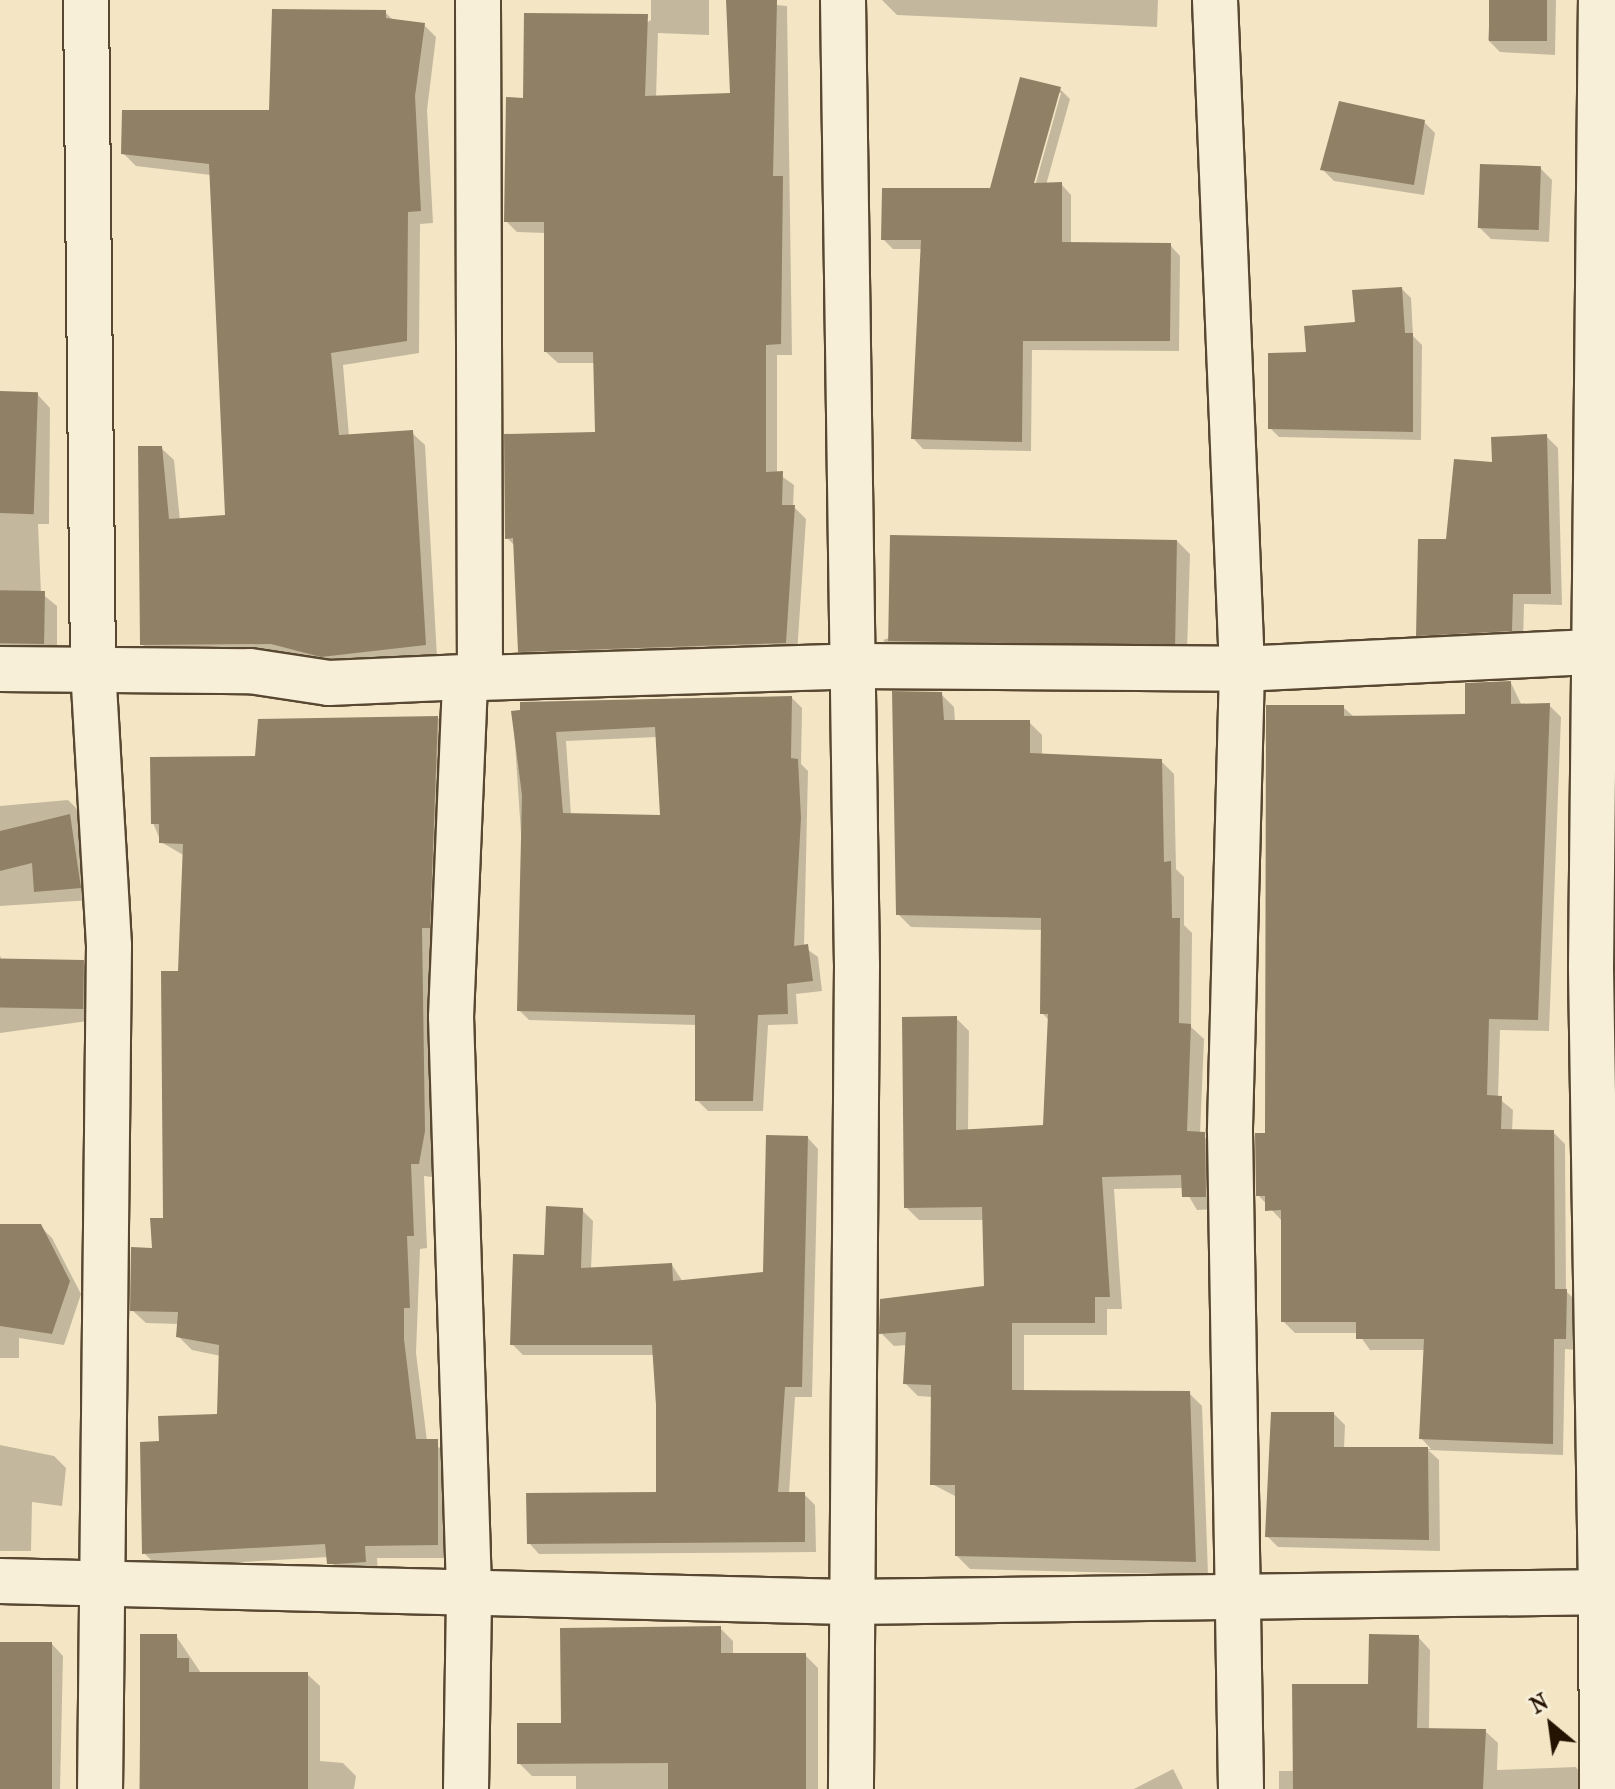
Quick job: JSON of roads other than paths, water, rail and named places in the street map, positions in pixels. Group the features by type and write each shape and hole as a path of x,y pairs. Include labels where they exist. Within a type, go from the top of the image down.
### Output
{"street":[{"path":"86,0 93,668 109,946 100,1789"},
{"path":"466,1789 469,1589 451,1017 473,678 478,0"},
{"path":"843,0 856,666 848,1602 851,1789"},
{"path":"1215,0 1242,669 1230,1132 1242,1595 1241,1789"},
{"path":"1601,0 1606,651 1591,967 1608,1592 1602,1789"},
{"path":"0,669 250,671 329,683 856,666 1242,669 1606,651"},
{"path":"0,1581 102,1580 469,1589 848,1602 1608,1592"}]}
